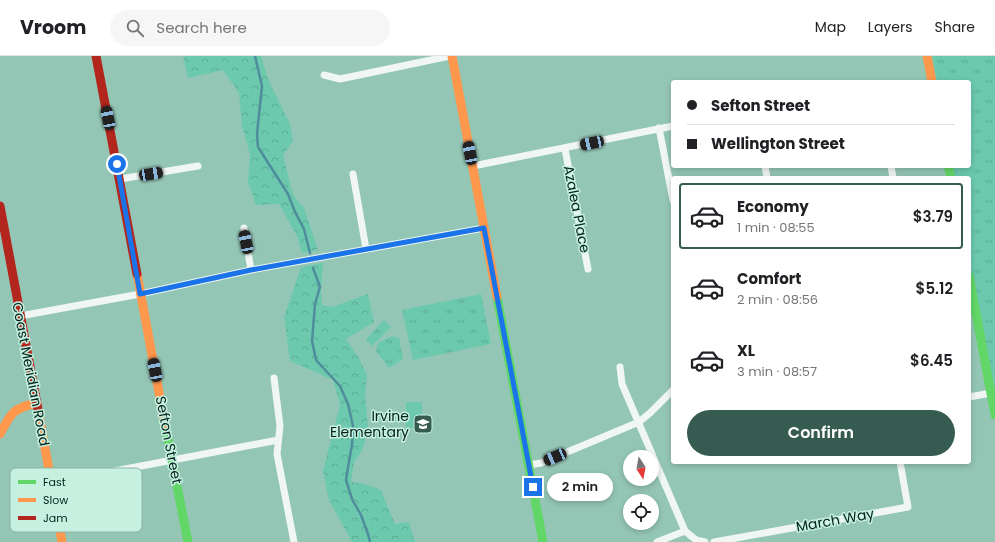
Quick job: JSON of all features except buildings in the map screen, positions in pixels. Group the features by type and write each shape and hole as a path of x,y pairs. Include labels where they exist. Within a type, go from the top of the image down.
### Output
{"street":[{"name":"Sefton Street","path":"96,56 188,542"},
{"path":"324,75 340,79 451,56 543,542"},
{"path":"927,56 932,80"},
{"path":"473,166 565,149 671,126"},
{"path":"659,128 671,190"},
{"name":"Azalea Place","path":"565,149 588,269"},
{"path":"120,179 198,166"},
{"path":"353,174 366,248"},
{"name":"Coast Meridian Road","path":"0,206 49,468"},
{"path":"244,228 251,270"},
{"path":"20,316 140,294 251,270 366,248 484,228"},
{"path":"971,287 995,415"},
{"path":"620,367 622,384 685,531 696,540 705,542"},
{"path":"274,378 280,426 277,454 294,542"},
{"path":"529,465 541,463 639,422 671,392"},
{"path":"971,397 991,393"},
{"path":"0,434 14,410 19,407 37,403"},
{"path":"131,468 278,440"},
{"name":"March Way","path":"714,542 908,507 900,464"},
{"path":"658,542 685,531"},
{"name":"Coast Meridian Road","path":"60,532 62,542"}],"green space":[{"path":"183,56 261,56 268,79 290,124 293,141 283,155 293,195 304,208 318,250 302,253 297,236 279,204 256,205 248,182 250,155 242,126 239,93 223,70 188,78"},
{"path":"932,56 995,56 995,398 971,268 971,176 954,176 952,168 971,168 971,80 937,80"},
{"path":"323,263 321,291 322,305 332,307 368,294 374,322 346,339 358,357 367,375 365,395 368,426 363,449 354,462 351,482 365,484 381,490 395,524 409,522 415,542 352,542 329,500 323,471 340,405 333,380 290,361 284,317 301,267"},
{"path":"481,294 491,344 413,360 402,310"},
{"path":"384,320 391,327 372,346 366,339"},
{"path":"392,336 399,338 403,359 389,368 376,351 378,343"},
{"path":"406,402 422,402 422,428 406,428"}],"waterway":[{"path":"255,56 262,86 257,134 258,147 288,194 304,229 310,253"},
{"path":"313,268 320,287 315,304 312,341 316,360 340,386 348,404 353,426 352,445 346,480 352,499 361,515 370,542"}],"traffic: fast":[{"path":"948,168 950,176"},
{"path":"971,287 995,415"},
{"path":"497,297 543,542"},
{"path":"165,425 188,542"}],"traffic: slow":[{"path":"452,56 497,297"},
{"path":"927,56 932,80"},
{"path":"137,274 165,425"},
{"path":"0,434 10,416 14,412 23,407 37,403"},
{"path":"39,415 49,468"},
{"path":"60,532 62,542"}],"traffic: jam":[{"path":"96,56 137,274"},
{"path":"0,206 39,415"}],"place":[{"name":"Irvine Elementary","path":"423,424"}],"route":[{"path":"117,164 140,294 251,270 366,248 484,228 533,487"}]}
